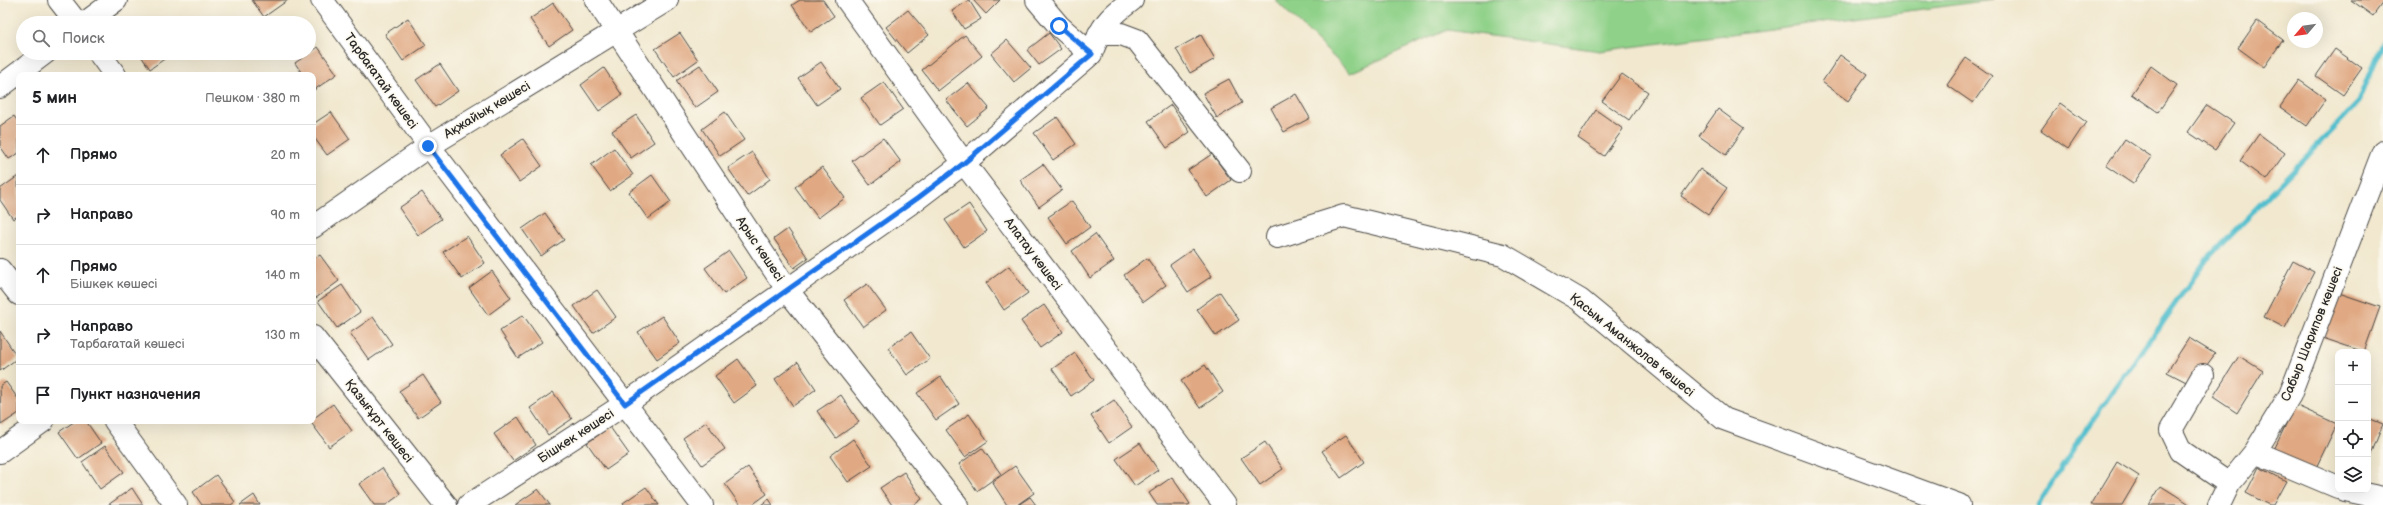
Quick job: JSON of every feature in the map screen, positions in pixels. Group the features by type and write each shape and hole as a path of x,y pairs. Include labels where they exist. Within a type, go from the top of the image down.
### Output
{"street":[{"path":"60,0 72,16"},
{"path":"94,16 116,0"},
{"name":"Тарбағатай көшесі","path":"322,0 428,146 702,505"},
{"name":"Арыс көшесі","path":"596,0 788,291 957,505"},
{"name":"Ақжайық көшесі","path":"316,226 428,146 667,0"},
{"name":"Алатау көшесі","path":"847,0 964,163 1225,505"},
{"path":"1037,0 1059,26 1095,44 1121,34 1137,40 1240,171"},
{"name":"Бішкек көшесі","path":"469,505 625,404 788,291 918,198 964,163 1095,44 1110,16 1132,0"},
{"path":"20,72 36,60"},
{"path":"104,60 113,72"},
{"path":"0,87 16,75"},
{"name":"Сабыр Шарипов көшесі","path":"2219,505 2229,484 2255,452 2290,395 2383,152"},
{"name":"Қасым Аманжолов көшесі","path":"1276,237 1344,216 1502,255 1580,300 1724,419 1959,505"},
{"path":"0,270 16,290"},
{"name":"Қазығұрт көшесі","path":"316,341 446,505"},
{"path":"2203,375 2171,430 2181,451 2229,484"},
{"path":"0,452 39,424"},
{"path":"117,424 176,505"},
{"path":"2255,452 2335,486"},
{"path":"2359,493 2383,498"}],"green space":[{"path":"1275,0 1993,0 1600,51 1447,30 1350,73"}],"building":[{"path":"252,0 288,0 265,16 263,16"},
{"path":"800,0 823,0 834,16 811,32 792,5"},
{"path":"969,0 981,19 964,29 952,11"},
{"path":"973,0 1000,0 986,14"},
{"path":"2351,0 2383,0 2383,2 2373,16"},
{"path":"553,3 572,30 549,46 530,19"},
{"path":"908,10 929,35 907,53 886,27"},
{"path":"408,18 426,45 403,61 385,34"},
{"path":"2257,21 2283,40 2264,67 2238,48"},
{"path":"680,33 698,60 674,77 655,49"},
{"path":"1049,33 1061,49 1039,65 1027,50"},
{"path":"965,35 982,56 938,91 922,70"},
{"path":"1201,35 1215,59 1190,73 1176,49"},
{"path":"1007,40 1031,68 1014,82 991,54"},
{"path":"318,47 337,74 316,89 316,72 301,72 295,63 299,60 316,60 316,48"},
{"path":"2335,49 2362,68 2343,95 2316,76"},
{"path":"1840,55 1867,74 1848,101 1822,82"},
{"path":"1966,58 1992,76 1973,103 1947,85"},
{"path":"144,60 163,60 150,69"},
{"path":"821,62 840,89 817,105 798,78"},
{"path":"440,64 458,91 435,107 416,80"},
{"path":"700,65 718,92 695,108 676,81"},
{"path":"2151,66 2177,85 2158,112 2132,94"},
{"path":"604,68 622,95 599,111 581,85"},
{"path":"1622,74 1648,92 1629,120 1602,101"},
{"path":"1229,79 1242,103 1217,118 1203,93"},
{"path":"2299,80 2326,99 2307,126 2280,107"},
{"path":"884,82 903,109 880,125 861,98"},
{"path":"968,83 989,108 967,126 946,100"},
{"path":"1296,94 1310,118 1284,132 1271,108"},
{"path":"2060,103 2086,122 2068,149 2041,130"},
{"path":"1171,105 1190,132 1167,148 1148,121"},
{"path":"2207,105 2234,123 2215,150 2188,132"},
{"path":"1718,109 1744,128 1726,155 1699,136"},
{"path":"1596,110 1623,129 1604,156 1578,138"},
{"path":"331,112 350,139 327,155 316,140 316,122"},
{"path":"725,112 744,140 720,156 702,129"},
{"path":"636,115 654,142 631,158 612,131"},
{"path":"14,116 16,119 16,155 9,159 0,146 0,126"},
{"path":"1057,117 1076,144 1053,160 1034,133"},
{"path":"2259,134 2285,153 2266,180 2240,161"},
{"path":"883,138 901,162 870,185 852,161"},
{"path":"523,139 542,166 519,182 500,155"},
{"path":"2125,139 2152,157 2133,184 2106,166"},
{"path":"614,148 633,175 610,191 591,165"},
{"path":"752,152 770,179 747,196 728,168"},
{"path":"1212,154 1231,180 1207,197 1188,170"},
{"path":"1043,164 1062,190 1039,207 1020,180"},
{"path":"822,167 845,198 818,218 795,187"},
{"path":"1700,169 1727,188 1708,215 1681,196"},
{"path":"652,175 671,202 648,219 629,192"},
{"path":"16,177 16,217 13,219 0,200 0,189"},
{"path":"422,192 441,219 418,235 399,208"},
{"path":"1072,201 1090,227 1067,244 1048,217"},
{"path":"969,204 987,231 964,247 945,220"},
{"path":"545,213 564,240 541,256 522,229"},
{"path":"788,229 808,258 794,268 774,239"},
{"path":"1095,234 1114,261 1090,278 1072,251"},
{"path":"467,236 485,263 462,279 443,252"},
{"path":"1193,249 1212,276 1188,292 1170,265"},
{"path":"729,251 747,278 724,294 705,268"},
{"path":"320,255 339,281 316,298 316,257"},
{"path":"1147,258 1166,285 1143,302 1124,275"},
{"path":"2293,261 2314,272 2285,328 2264,317"},
{"path":"1009,266 1028,293 1004,310 986,283"},
{"path":"492,271 511,298 488,315 469,288"},
{"path":"867,284 886,310 863,327 844,300"},
{"path":"342,285 360,312 337,328 318,301"},
{"path":"597,290 616,317 593,333 574,306"},
{"path":"1220,292 1239,320 1216,336 1197,309"},
{"path":"2339,293 2380,307 2365,349 2355,349 2323,338"},
{"path":"1044,305 1063,332 1040,348 1021,321"},
{"path":"523,315 542,342 518,358 500,331"},
{"path":"662,316 680,343 657,359 638,332"},
{"path":"373,317 392,344 369,360 350,333"},
{"path":"0,331 16,355 16,359 0,371"},
{"path":"911,332 930,359 907,375 888,348"},
{"path":"2189,338 2215,354 2192,385 2167,372"},
{"path":"1075,353 1094,380 1071,396 1052,369"},
{"path":"2239,356 2263,371 2237,413 2213,397"},
{"path":"738,359 757,386 734,403 715,376"},
{"path":"798,362 816,389 793,406 775,379"},
{"path":"1205,365 1223,392 1200,408 1181,381"},
{"path":"423,375 441,402 418,418 399,391"},
{"path":"941,377 959,404 936,420 917,393"},
{"path":"6,382 16,396 16,415 1,425 0,386"},
{"path":"553,392 572,419 548,435 530,408"},
{"path":"841,395 859,422 836,438 817,411"},
{"path":"1114,400 1132,427 1109,443 1091,416"},
{"path":"333,404 352,431 329,447 312,424 316,424 316,417"},
{"path":"2295,405 2335,423 2335,428 2314,472 2273,452"},
{"path":"969,414 988,441 965,457 946,430"},
{"path":"518,417 536,445 513,461 494,434"},
{"path":"2371,419 2383,424 2371,454"},
{"path":"706,422 725,449 702,465 683,438"},
{"path":"71,424 88,424 101,443 78,459 59,432"},
{"path":"610,427 629,454 606,470 587,443"},
{"path":"1346,435 1364,462 1341,478 1322,451"},
{"path":"853,439 872,466 848,482 830,456"},
{"path":"1265,442 1283,469 1260,485 1241,458"},
{"path":"1140,443 1158,470 1135,486 1116,459"},
{"path":"105,446 124,472 100,489 82,462"},
{"path":"982,448 1001,474 977,491 959,464"},
{"path":"2117,462 2139,476 2122,505 2091,505"},
{"path":"1015,466 1034,493 1017,505 1007,505 992,482"},
{"path":"748,467 767,494 752,505 740,505 725,484"},
{"path":"2259,467 2286,481 2273,505 2269,505 2246,493"},
{"path":"382,468 401,494 386,505 374,505 359,484"},
{"path":"904,472 922,499 914,505 892,505 880,488"},
{"path":"216,475 235,502 231,505 202,505 193,492"},
{"path":"1172,477 1190,504 1157,505 1149,493"},
{"path":"2161,486 2191,505 2149,505"},
{"path":"646,487 659,505 624,505 623,503"},
{"path":"132,488 143,505 108,505"},
{"path":"538,489 550,505 515,505"},
{"path":"254,495 260,505 240,505"},
{"path":"1030,497 1036,505 1018,505"},
{"path":"769,499 773,505 761,505"}],"waterway":[{"path":"2038,505 2086,429 2207,259 2359,102 2383,42"}],"route":[{"path":"428,146 625,404 788,291 918,198 964,163 1092,54 1059,26"}]}
